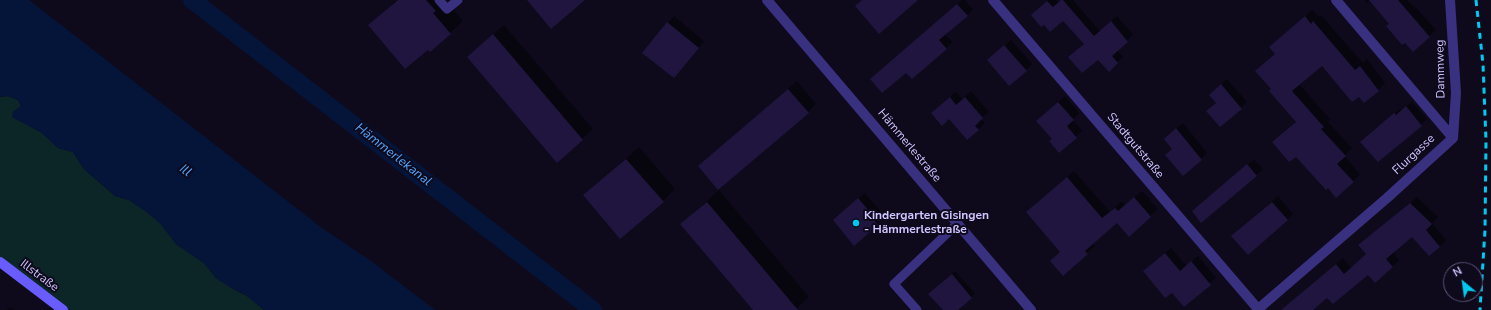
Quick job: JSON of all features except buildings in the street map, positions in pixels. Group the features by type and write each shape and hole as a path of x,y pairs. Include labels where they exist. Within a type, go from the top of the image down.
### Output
{"main road":[{"name":"Illstraße","path":"0,262 63,310"}],"street":[{"name":"Hämmerlestraße","path":"767,0 1031,310"},
{"name":"Stadtgutstraße","path":"993,0 1257,310"},
{"name":"Flurgasse","path":"1257,310 1387,198 1453,138 1336,0"},
{"name":"Dammweg","path":"1450,0 1456,93 1453,138"}],"lane":[{"path":"439,0 447,9 458,0"},
{"path":"917,310 894,284 957,224"}],"green space":[{"path":"8,96 18,100 21,106 13,112 13,117 42,133 58,148 73,152 84,169 115,196 129,200 148,213 161,224 176,244 204,263 216,278 247,296 264,310 63,310 0,262 0,97"}],"water":[{"name":"Ill","path":"0,0 29,0 322,228 371,261 435,310 264,310 247,296 216,278 204,263 176,244 161,224 148,213 129,200 115,196 84,169 73,152 58,148 42,133 12,117 13,112 21,106 18,100 8,96 0,97"}],"waterway":[{"name":"Hämmerlekanal","path":"192,0 593,310"}],"railway":[{"path":"1476,0 1483,64 1486,141 1485,230 1480,310"}],"place":[{"name":"Kindergarten Gisingen - Hämmerlestraße","path":"856,223"}]}
